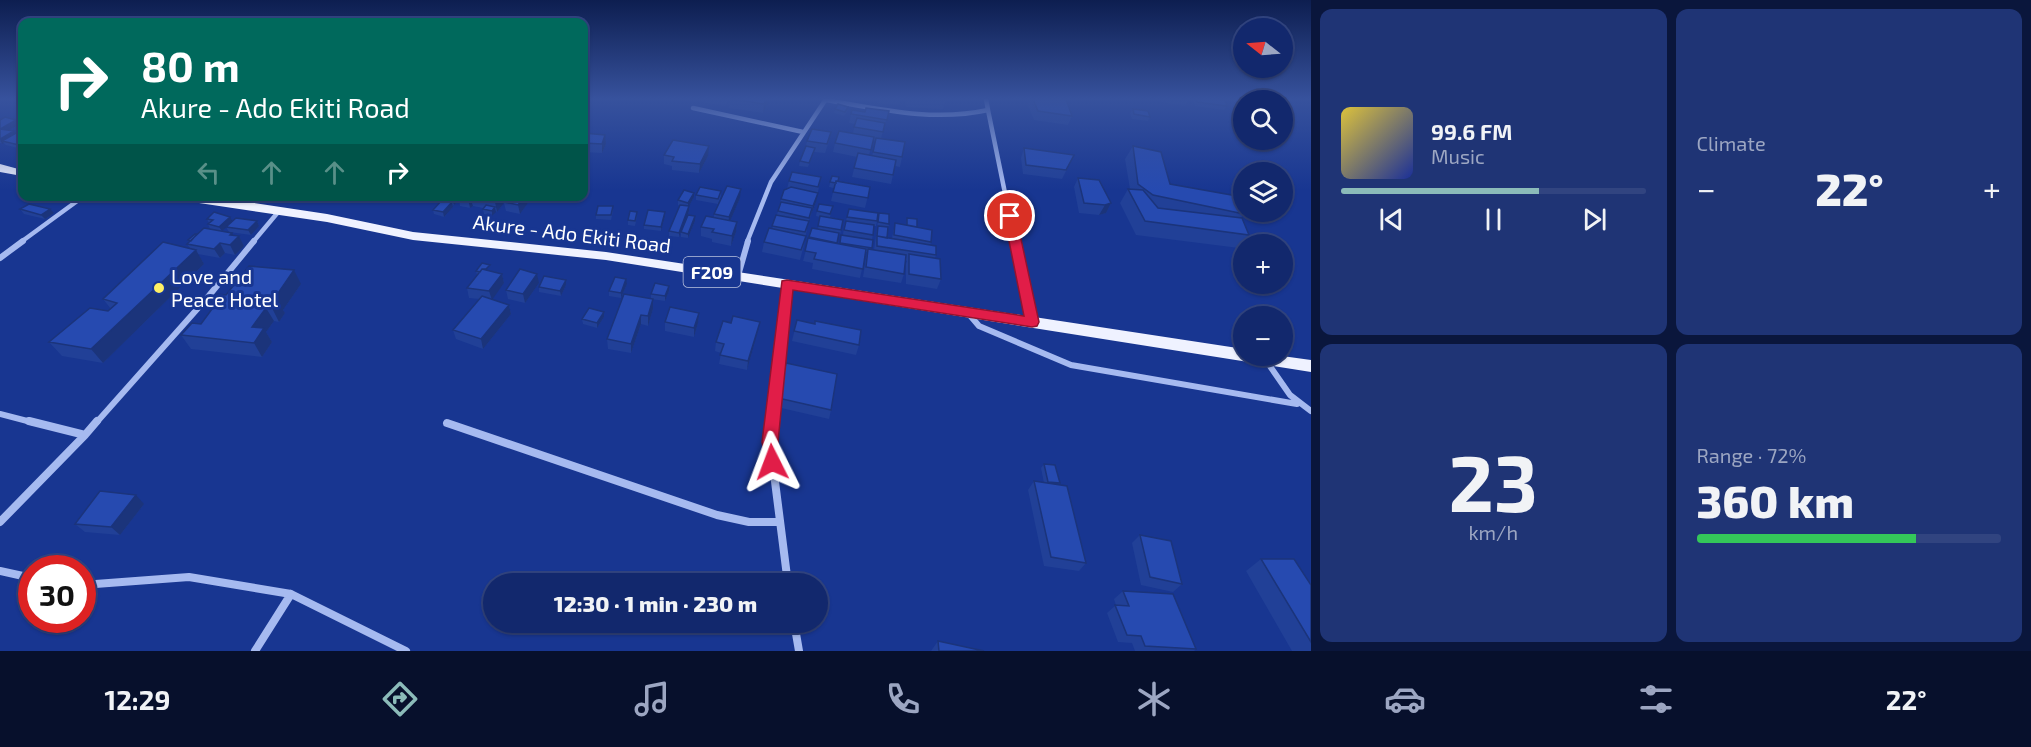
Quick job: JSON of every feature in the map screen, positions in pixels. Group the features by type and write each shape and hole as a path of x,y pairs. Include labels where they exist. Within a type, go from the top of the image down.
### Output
{"main road":[{"path":"0,168 18,172"},
{"name":"Akure - Ado Ekiti Road","path":"212,201 327,218 413,236 606,256 1233,353"},
{"name":"Akure - Ado Ekiti Road","path":"1293,363 1311,366"}],"street":[{"path":"791,129 803,132"},
{"path":"738,276 749,236 771,182 805,129"},
{"path":"992,129 1032,322"},
{"path":"0,258 77,201"},
{"path":"0,522 86,435 248,251 279,211"},
{"path":"787,284 770,442 787,573"},
{"path":"968,313 980,326 1071,365 1297,404 1311,411"},
{"path":"1270,366 1286,392 1297,404"},
{"path":"0,414 86,435"},
{"path":"447,423 717,515 749,522 780,522"},
{"path":"0,571 18,575"},
{"path":"96,584 189,577 291,594 406,651"},
{"path":"255,651 291,594"},
{"path":"796,633 798,651"}],"building":[{"path":"0,129 14,131 0,139"},
{"path":"812,129 831,132 827,144 807,141"},
{"path":"839,131 874,137 871,150 835,143"},
{"path":"16,133 18,134 18,145 2,141"},
{"path":"588,133 605,135 602,144 588,143"},
{"path":"876,138 905,142 902,157 873,152"},
{"path":"673,140 709,146 700,164 672,161 674,157 664,155"},
{"path":"806,146 815,148 809,163 800,161"},
{"path":"1133,146 1161,152 1170,184 1233,195 1233,212 1153,195 1138,184"},
{"path":"1024,148 1074,155 1066,170 1026,165"},
{"path":"858,153 896,160 893,175 854,168"},
{"path":"792,172 821,177 818,187 789,181"},
{"path":"832,176 839,177 836,183 830,182"},
{"path":"1078,178 1099,180 1111,203 1105,205 1084,203"},
{"path":"836,181 870,187 868,198 833,192"},
{"path":"727,186 741,189 729,217 714,214"},
{"path":"700,187 721,191 718,199 696,195"},
{"path":"791,187 818,193 813,206 781,199 784,190"},
{"path":"1128,189 1143,190 1158,208 1233,217 1233,222 1244,222 1249,234 1242,234 1145,221"},
{"path":"684,190 694,193 688,203 678,200"},
{"path":"441,201 452,202 443,212 433,210"},
{"path":"505,201 521,201 518,205"},
{"path":"781,202 812,208 809,218 778,211"},
{"path":"29,204 50,209 41,215 20,209"},
{"path":"819,204 833,206 830,214 817,211"},
{"path":"486,205 495,207 492,211 483,209"},
{"path":"680,205 689,206 679,233 669,231"},
{"path":"598,206 613,206 611,215 596,215"},
{"path":"849,209 878,213 877,221 847,217"},
{"path":"648,210 665,212 661,227 644,225"},
{"path":"630,211 637,212 635,221 628,220"},
{"path":"214,212 230,217 219,227 208,224 213,220 207,219"},
{"path":"879,213 889,214 889,224 878,222"},
{"path":"688,215 695,216 688,234 681,232"},
{"path":"776,215 809,221 805,232 772,226"},
{"path":"706,216 737,222 732,236 701,227"},
{"path":"820,216 843,220 841,230 818,226"},
{"path":"236,218 257,221 248,230 226,227"},
{"path":"907,218 917,219 917,227 907,225"},
{"path":"846,221 874,225 873,235 844,230"},
{"path":"895,223 932,230 931,242 894,235"},
{"path":"878,226 888,227 887,238 877,236"},
{"path":"204,228 239,236 230,245 220,243 214,249 187,244"},
{"path":"769,228 806,236 801,250 764,242"},
{"path":"812,228 839,233 837,243 809,237"},
{"path":"841,235 873,240 872,248 840,243"},
{"path":"877,236 936,246 936,255 877,246"},
{"path":"808,238 866,249 863,269 814,259 816,253 805,251"},
{"path":"163,242 196,250 91,349 49,342 90,308 108,311 117,303 103,299"},
{"path":"868,249 906,255 904,274 866,267"},
{"path":"909,254 940,259 941,279 909,274"},
{"path":"482,263 490,265 480,272 476,271"},
{"path":"249,266 294,270 274,299 278,299 272,308 266,308 252,327 264,328 254,343 181,335 192,323 201,324 215,305 210,304 217,294 226,295"},
{"path":"482,269 502,274 489,291 467,288"},
{"path":"520,269 537,274 523,294 506,290"},
{"path":"544,276 566,280 560,291 539,287"},
{"path":"615,277 626,279 621,293 609,291"},
{"path":"655,283 669,286 665,296 651,294"},
{"path":"624,294 653,299 648,316 641,315 631,344 607,339"},
{"path":"482,296 509,305 481,339 453,330"},
{"path":"670,307 699,313 694,328 665,322"},
{"path":"589,308 604,312 597,323 582,319"},
{"path":"733,316 760,322 748,361 720,355 724,344 716,342 723,321 731,323"},
{"path":"797,320 861,330 859,345 794,331"},
{"path":"786,363 837,374 831,410 778,398"},
{"path":"1044,464 1055,465 1060,483 1048,482"},
{"path":"1034,481 1067,486 1086,563 1051,557"},
{"path":"100,491 136,495 111,527 75,524"},
{"path":"1140,535 1171,541 1182,584 1150,577"},
{"path":"1261,559 1294,559 1311,585 1311,642"},
{"path":"1123,591 1173,594 1196,649 1145,646 1141,636 1127,635 1115,605 1129,606"},
{"path":"938,641 984,651 939,651"}],"place":[{"name":"Love and Peace Hotel","path":"159,288"}],"route":[{"path":"772,462 770,442 772,412 787,284 1032,322 1010,216"}]}
